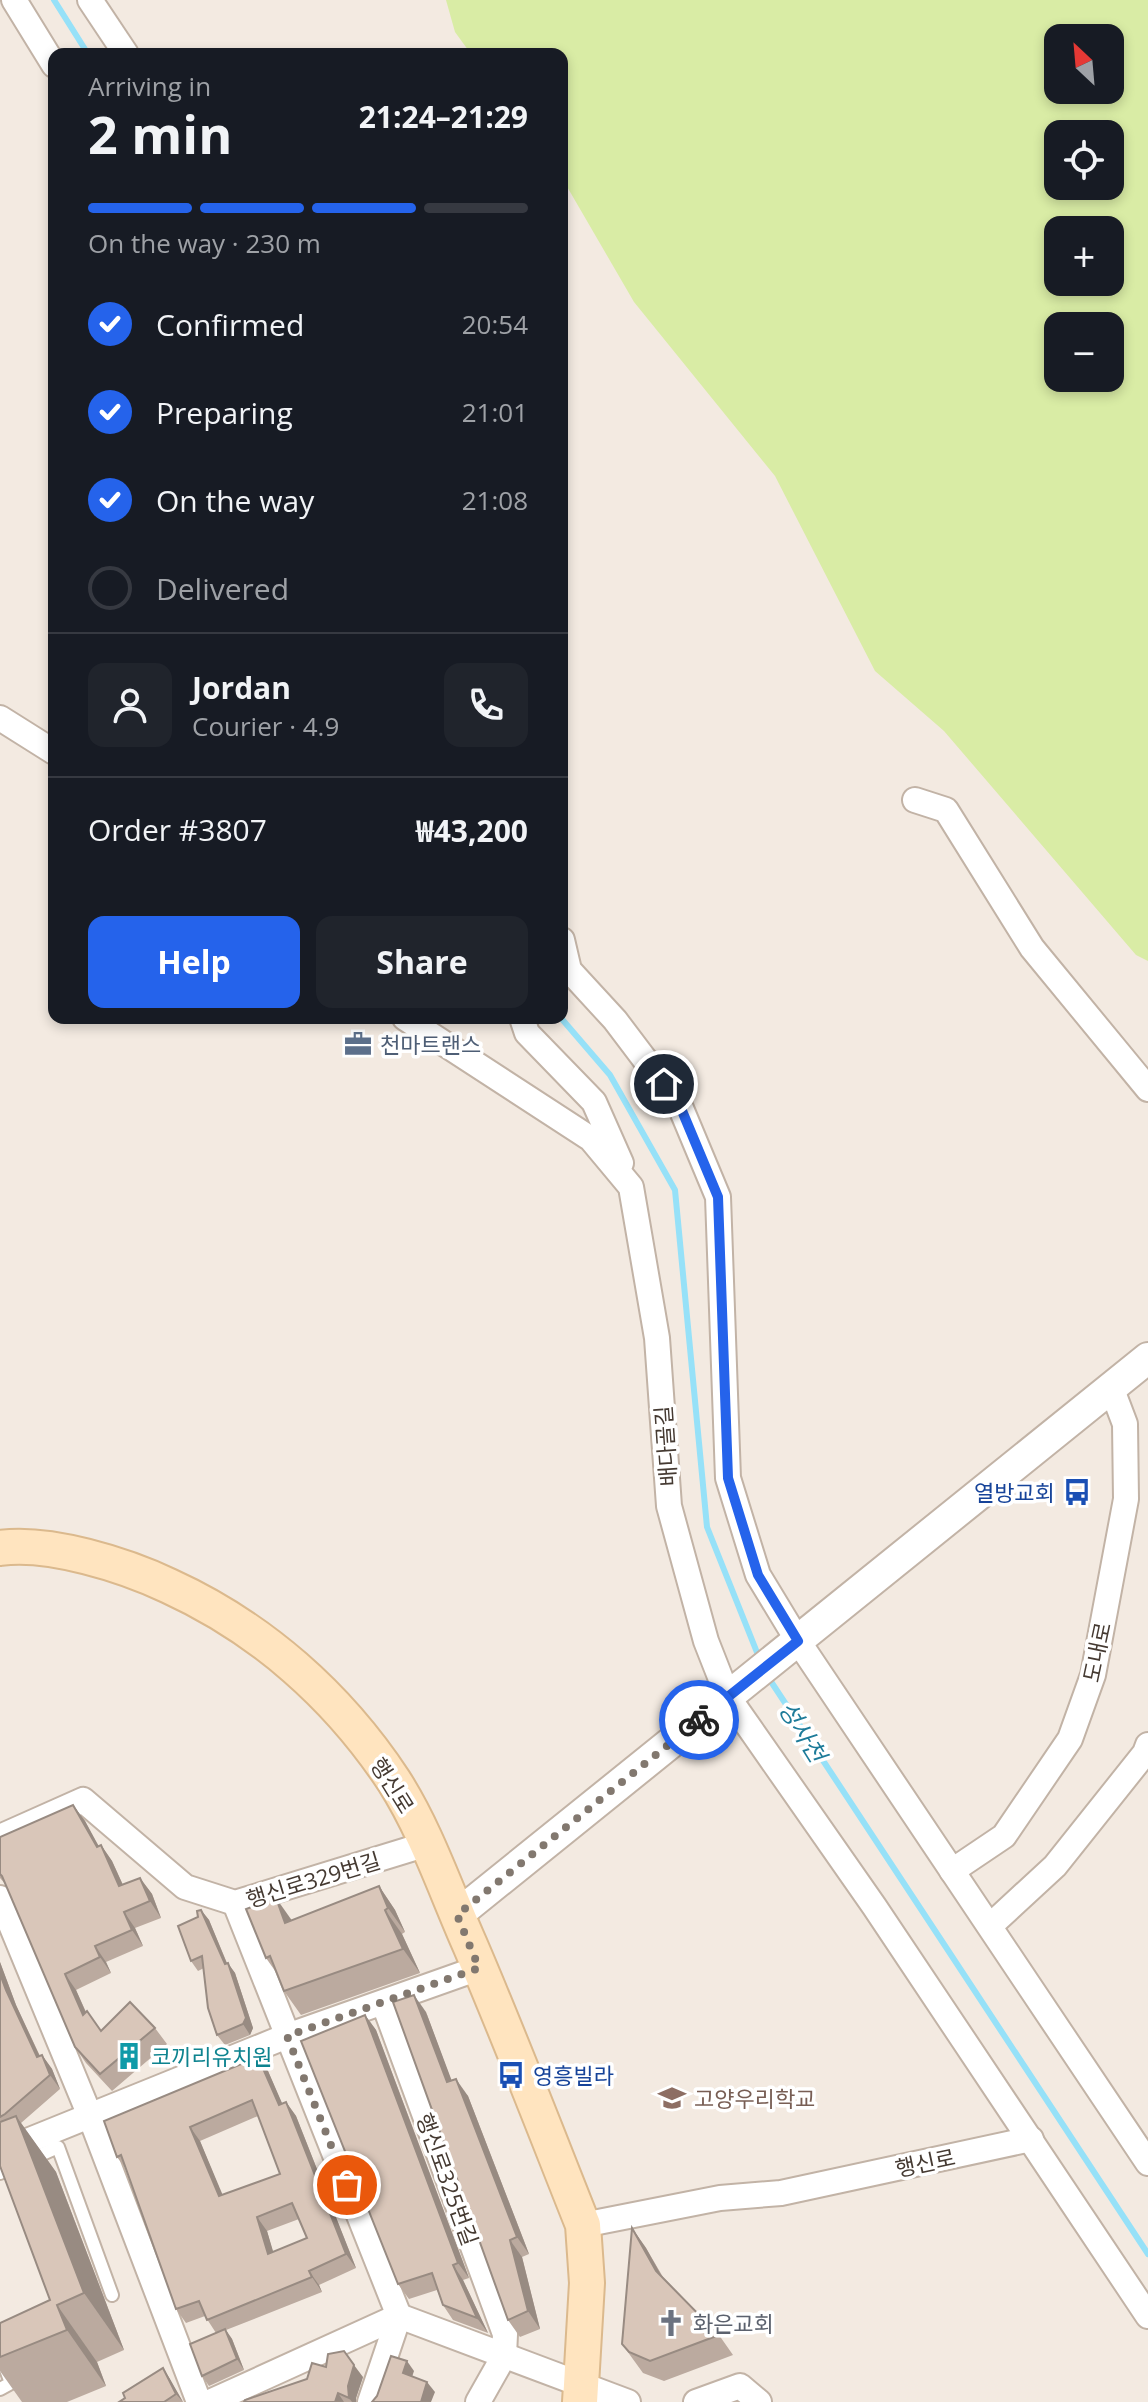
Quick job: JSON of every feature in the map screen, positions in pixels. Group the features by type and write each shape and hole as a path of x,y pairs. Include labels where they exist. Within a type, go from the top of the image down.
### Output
{"main road":[{"name":"행신로","path":"0,1548 85,1556 131,1568 206,1603 264,1640 351,1723 394,1782 427,1844 583,2225 587,2283 582,2394"}],"street":[{"path":"14,0 48,55"},
{"path":"90,0 122,48"},
{"path":"0,718 48,748"},
{"path":"915,800 946,810 1032,948 1148,1089"},
{"path":"568,966 615,1020 680,1106 718,1197 728,1478 758,1575 793,1645 990,1926 1148,2163"},
{"path":"414,1024 591,1139 631,1187"},
{"name":"배다골길","path":"524,1024 527,1033 594,1102 631,1187 657,1338 669,1506 706,1641 734,1692 1148,2316"},
{"path":"457,1915 1148,1358"},
{"name":"도내로","path":"952,1871 1004,1836 1070,1739 1093,1675 1126,1499 1125,1424 1111,1387"},
{"path":"990,1926 1055,1866 1145,1753 1148,1745"},
{"name":"행신로329번길","path":"0,1837 83,1800 185,1887 235,1903 427,1844"},
{"path":"0,1898 7,1934 90,2116 199,2402"},
{"path":"235,1903 399,2316 370,2402"},
{"path":"0,2152 287,2036 479,1968"},
{"name":"행신로325번길","path":"384,2004 505,2334 504,2356"},
{"name":"행신로","path":"583,2225 720,2198 781,2193 1031,2139"},
{"path":"210,2402 399,2316 504,2356 582,2394 628,2402"},
{"path":"478,2402 504,2356"},
{"path":"696,2402 740,2386 759,2402"}],"lane":[{"path":"0,2173 58,2147 112,2295"},
{"path":"0,2353 11,2383 0,2389"}],"green space":[{"path":"446,0 1148,0 1148,961 1136,955 944,731 875,671 775,476 634,302 568,188 568,48 467,48 455,32"}],"building":[{"path":"73,1805 97,1847 101,1845 119,1886 140,1878 150,1901 124,1912 132,1930 95,1946 100,1957 65,1974 83,2015 87,2011 101,2031 130,2002 155,2028 100,2074 75,2047 0,1874 0,1837"},
{"path":"379,1886 388,1908 385,1910 403,1949 284,1991 270,1956 266,1958 246,1909 276,1898 285,1923"},
{"path":"201,1910 225,1964 228,1963 246,2018 243,2024 217,2035 208,2008 202,1956 191,1961 178,1926 198,1917 197,1911"},
{"path":"0,1974 37,2057 42,2055 50,2075 0,2117"},
{"path":"414,1995 447,2082 456,2079 517,2237 510,2240 528,2311 508,2320 393,2002"},
{"path":"365,2015 458,2263 453,2265 477,2318 443,2305 432,2273 398,2284 301,2041"},
{"path":"258,2057 279,2105 286,2102 346,2254 309,2271 312,2277 207,2320 199,2301 176,2309 121,2155 117,2157 104,2121","holes":["252,2100 280,2174 219,2196 190,2127","292,2203 307,2238 268,2254 257,2217"]},
{"path":"16,2116 84,2293 57,2305 67,2330 0,2357 0,2323 50,2300 0,2166 0,2122"},
{"name":"화은교회","path":"632,2228 656,2271 719,2335 650,2361 629,2352 622,2344"},
{"path":"225,2329 237,2359 202,2376 190,2344"},
{"path":"344,2351 354,2365 348,2386 349,2398 338,2393 335,2402 244,2402 307,2379 312,2363 326,2367 328,2354"},
{"path":"391,2356 407,2361 403,2373 427,2382 421,2402 372,2402"},
{"path":"163,2368 176,2394 164,2402 119,2402 125,2398 123,2393"}],"waterway":[{"name":"성사천","path":"54,0 84,48"},
{"name":"성사천","path":"566,1024 610,1075 675,1190 707,1527 760,1660"},
{"name":"성사천","path":"768,1677 1148,2254"}],"way so far":[{"path":"347,2185 287,2036 479,1968 457,1915 699,1720"}],"place":[{"name":"천마트랜스","path":"358,1044"},
{"name":"열방교회","path":"1077,1492"},
{"name":"코끼리유치원","path":"129,2056"},
{"name":"영흥빌라","path":"511,2075"},
{"name":"고양우리학교","path":"672,2098"},
{"name":"화은교회","path":"671,2323"}],"route":[{"path":"664,1084 680,1106 718,1197 719,1294 728,1478 758,1575 798,1641 699,1720"}]}
